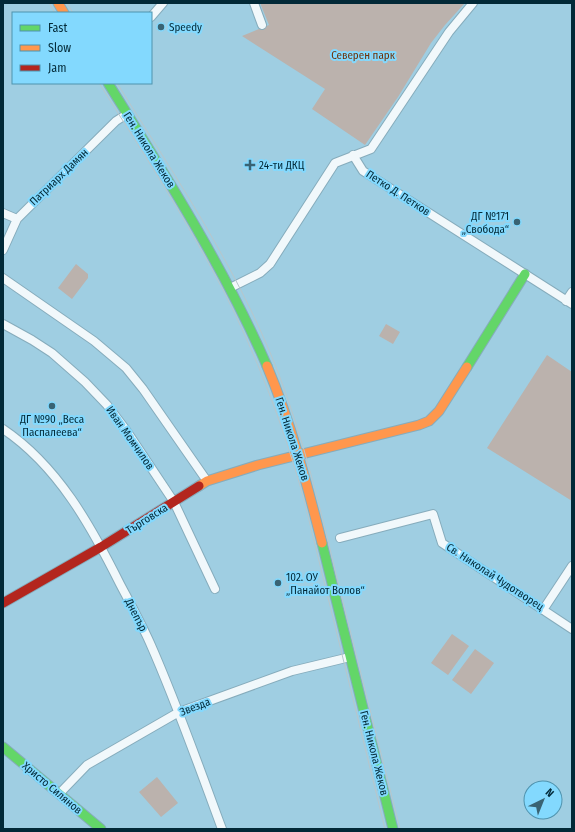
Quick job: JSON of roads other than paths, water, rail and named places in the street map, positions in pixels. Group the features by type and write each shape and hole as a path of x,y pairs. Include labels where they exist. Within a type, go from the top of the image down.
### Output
{"street":[{"path":"58,3 63,12"},
{"path":"152,16 163,3"},
{"path":"254,3 262,25"},
{"path":"230,288 260,273 270,264 335,163 371,149 449,32 473,3"},
{"name":"Ген. Никола Жеков","path":"109,84 198,229 230,288 270,374 299,455 392,829"},
{"name":"Патриарх Дамян","path":"3,250 17,219 116,121 127,114"},
{"name":"Петко Д. Петков","path":"353,155 363,170 569,302"},
{"path":"3,213 17,219"},
{"path":"299,455 412,427 429,421 439,411 525,274"},
{"path":"3,278 94,341 126,368 144,389 207,481"},
{"path":"569,302 572,292"},
{"name":"Иван Момчилов","path":"3,324 52,353 70,368 107,405 126,430 174,502 215,589"},
{"name":"Днепър","path":"3,429 28,448 60,482 101,547 150,642 179,712 222,829"},
{"name":"Търговска","path":"3,603 101,547 207,481 258,465 299,455"},
{"name":"Св. Николай Чудотворец","path":"340,538 433,514 442,543 572,629"},
{"path":"543,610 572,566"},
{"name":"Звезда","path":"59,794 87,765 179,712 292,671 350,657"},
{"name":"Христо Силянов","path":"3,747 101,829"}],"tram line":[{"path":"49,3 54,12"},
{"path":"67,3 72,12"},
{"path":"100,84 163,185 223,290 258,365 278,417 303,496 385,829"},
{"path":"118,84 183,188 225,260 262,334 278,372 296,424 311,476 400,829"}],"place":[{"name":"Speedy","path":"161,27"},
{"name":"24-ти ДКЦ","path":"250,165"},
{"name":"ДГ №171 „Свобода“","path":"517,222"},
{"name":"ДГ №90 „Веса Паспалеева“","path":"52,406"},
{"name":"102. ОУ „Панайот Волов“","path":"278,583"}],"park label":[{"name":"Северен парк","path":"363,55"}]}
